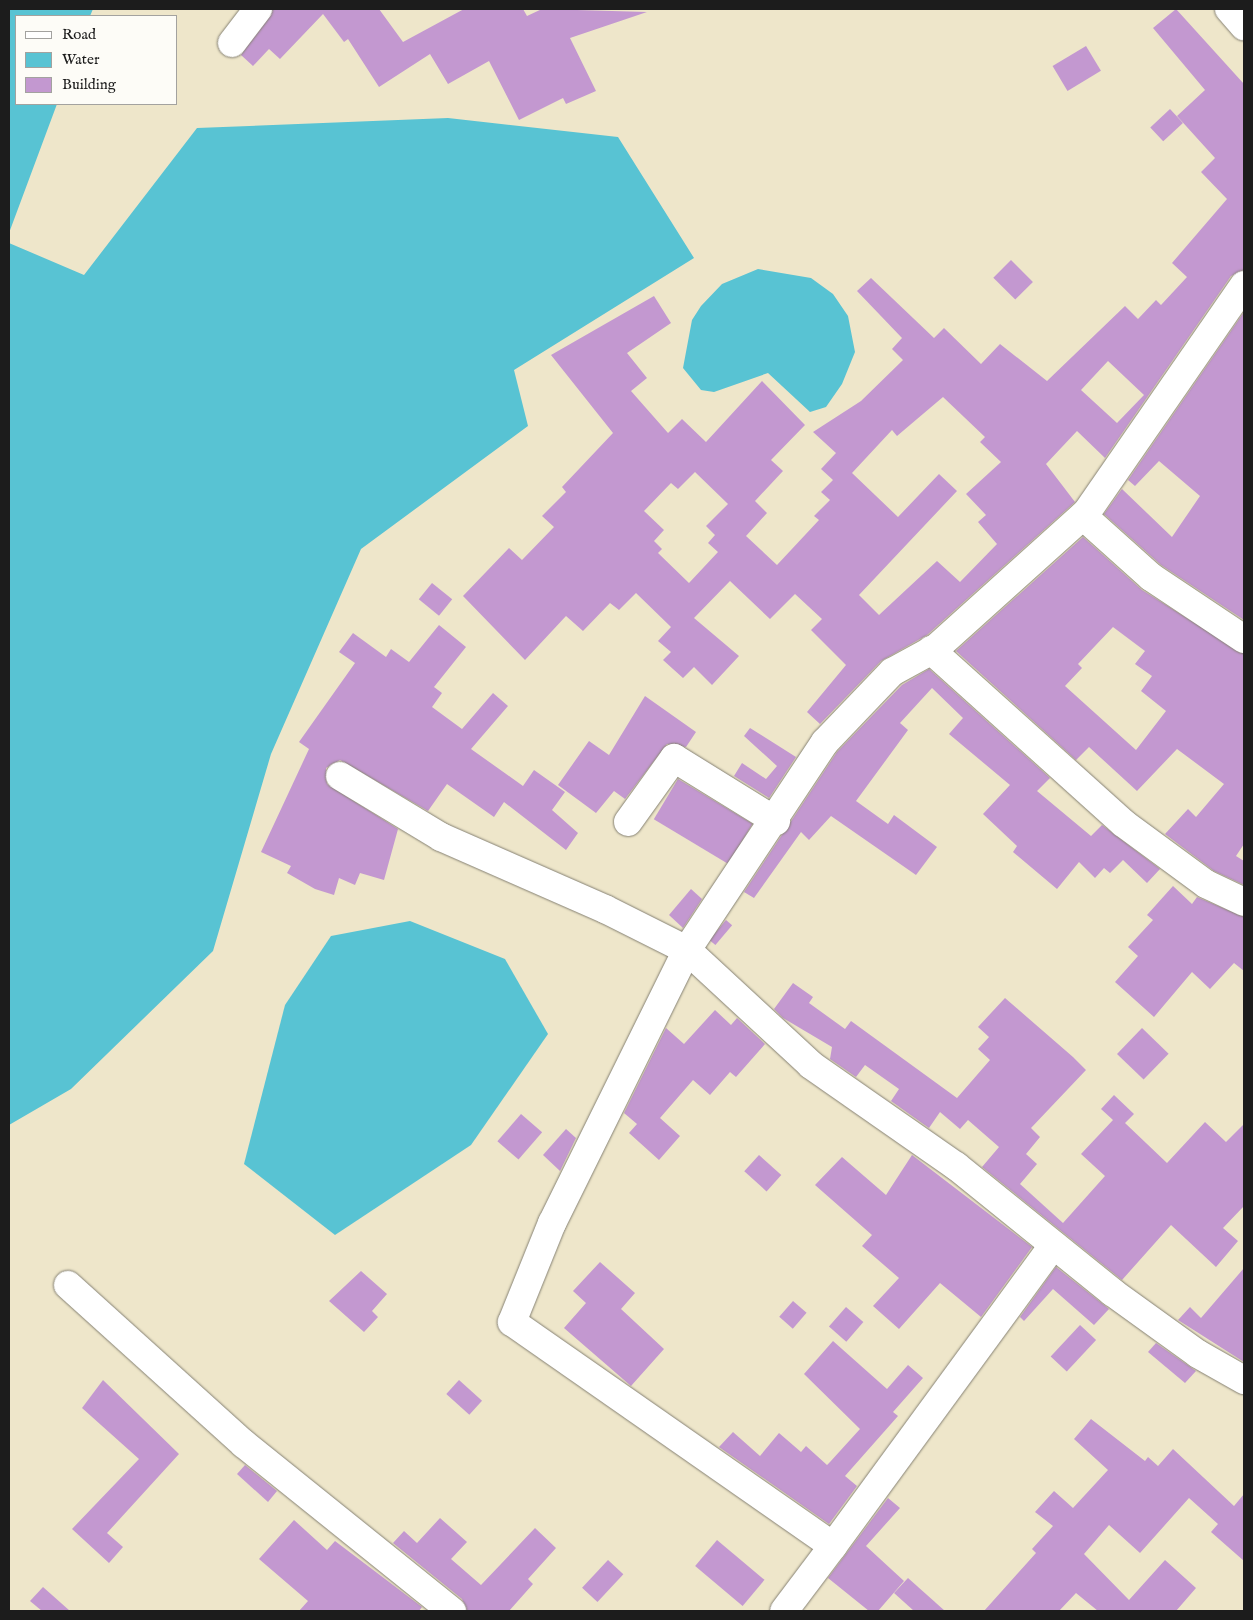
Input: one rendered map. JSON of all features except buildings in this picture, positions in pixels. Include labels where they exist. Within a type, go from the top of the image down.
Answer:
[{"type":"street","points":[[232,43],[258,9]]},
{"type":"street","points":[[1229,9],[1244,26]]},
{"type":"street","points":[[834,1546],[512,1322],[552,1223],[687,950],[776,821],[825,742],[892,672],[931,650],[1083,516],[1244,285]]},
{"type":"street","points":[[1083,516],[1151,577],[1244,639]]},
{"type":"street","points":[[931,650],[1123,823],[1206,884],[1244,902]]},
{"type":"street","points":[[628,822],[674,758],[776,821]]},
{"type":"street","points":[[340,776],[441,837],[605,908],[687,950],[811,1065],[956,1166],[1054,1245],[1198,1354],[1244,1380]]},
{"type":"street","points":[[784,1611],[834,1546],[1054,1245]]},
{"type":"street","points":[[68,1285],[244,1444],[452,1611]]},
{"type":"water","points":[[9,9],[93,9],[90,15],[15,15],[15,105],[57,105],[9,233]]},
{"type":"water","points":[[448,118],[618,137],[694,258],[514,370],[528,426],[361,549],[271,754],[213,951],[71,1089],[9,1125],[9,243],[84,275],[197,128]]},
{"type":"water","points":[[758,269],[811,278],[833,294],[848,316],[855,352],[842,384],[826,407],[810,412],[768,373],[714,392],[701,390],[683,368],[692,320],[701,306],[722,284]]},
{"type":"water","points":[[410,921],[505,959],[548,1034],[471,1145],[335,1235],[244,1164],[285,1005],[331,936]]}]
